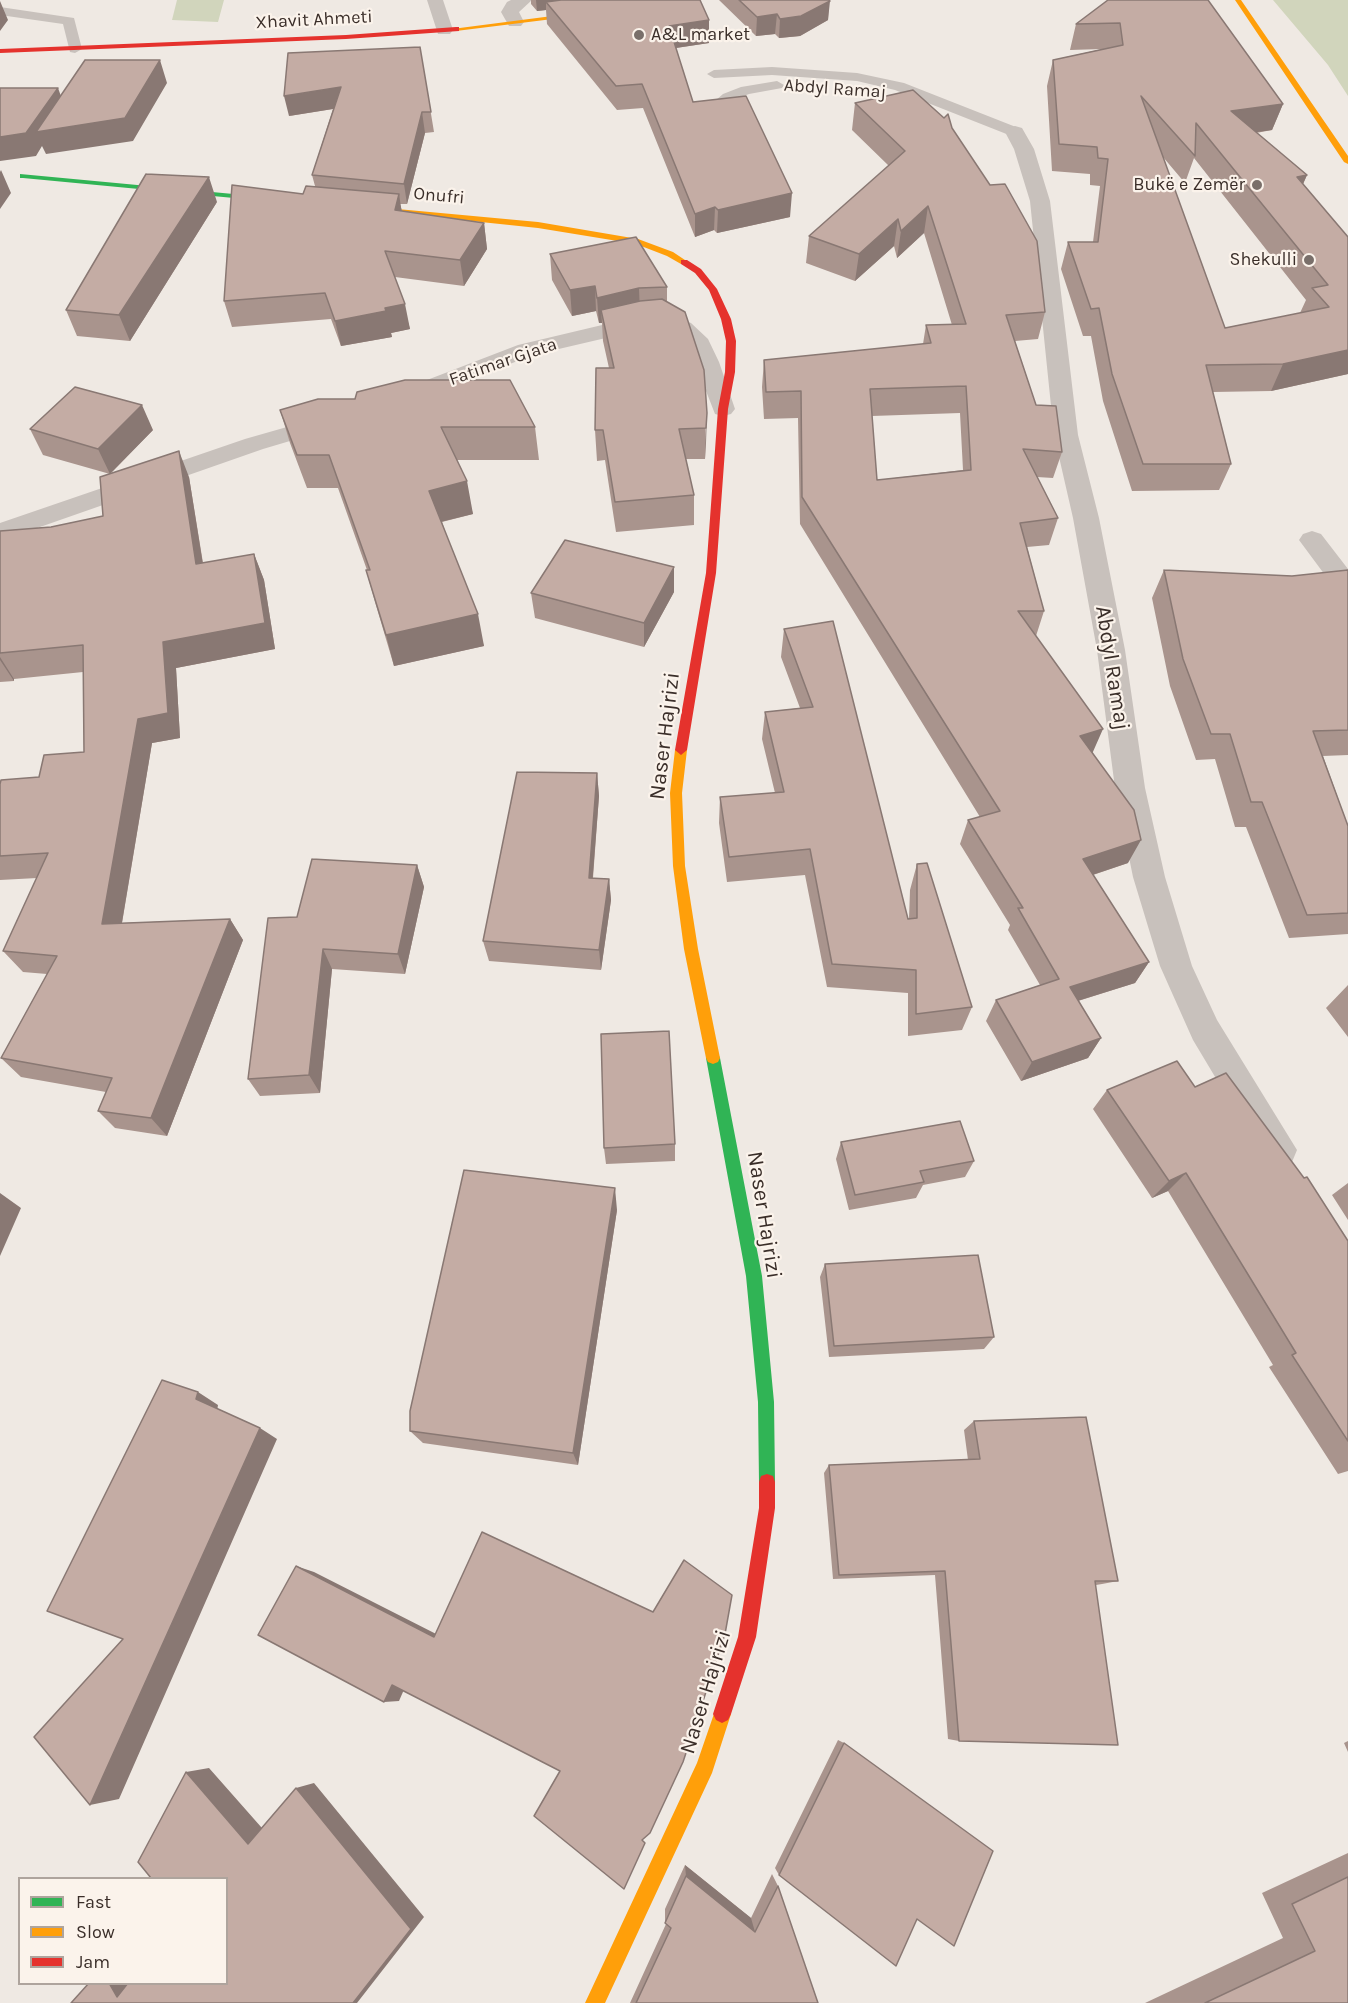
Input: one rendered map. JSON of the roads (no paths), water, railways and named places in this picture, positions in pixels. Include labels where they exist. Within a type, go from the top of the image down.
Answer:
[{"type":"street","points":[[435,0],[444,30]]},
{"type":"street","points":[[515,22],[510,12],[513,6],[524,0]]},
{"type":"street","points":[[1238,0],[1348,162]]},
{"type":"street","name":"Xhavit Ahmeti","points":[[0,51],[220,43],[444,30],[608,11]]},
{"type":"street","name":"Abdyl Ramaj","points":[[1015,132],[1024,149],[1040,201],[1066,435],[1086,518],[1111,650],[1130,788],[1149,878],[1176,966],[1205,1030],[1291,1168]]},
{"type":"street","points":[[23,176],[292,201]]},
{"type":"street","name":"Onufri","points":[[339,206],[538,225],[638,242],[670,254],[698,271],[706,280],[713,289],[726,319],[731,341],[730,372],[723,409]]},
{"type":"street","name":"Fatimar Gjata","points":[[383,404],[526,350],[640,323],[665,321],[683,327],[697,339],[708,362],[723,409]]},
{"type":"street","name":"Naser Hajrizi","points":[[595,2003],[705,1766],[747,1637],[767,1508],[766,1402],[753,1276],[734,1160],[691,949],[679,866],[676,793],[685,721],[711,573],[723,409]]},
{"type":"street","points":[[0,532],[254,444],[350,416]]},
{"type":"street","points":[[1312,540],[1348,588]]},
{"type":"lane","points":[[0,11],[69,21],[75,49]]},
{"type":"lane","name":"Abdyl Ramaj","points":[[714,74],[772,71],[813,73],[899,86],[1015,132]]},
{"type":"lane","name":"Abdyl Ramaj","points":[[716,107],[728,97],[768,85],[813,85],[924,97]]},
{"type":"place","name":"A&L market","points":[[639,35]]},
{"type":"place","name":"Bukë e Zemër","points":[[1257,185]]},
{"type":"place","name":"Shekulli","points":[[1309,260]]}]
